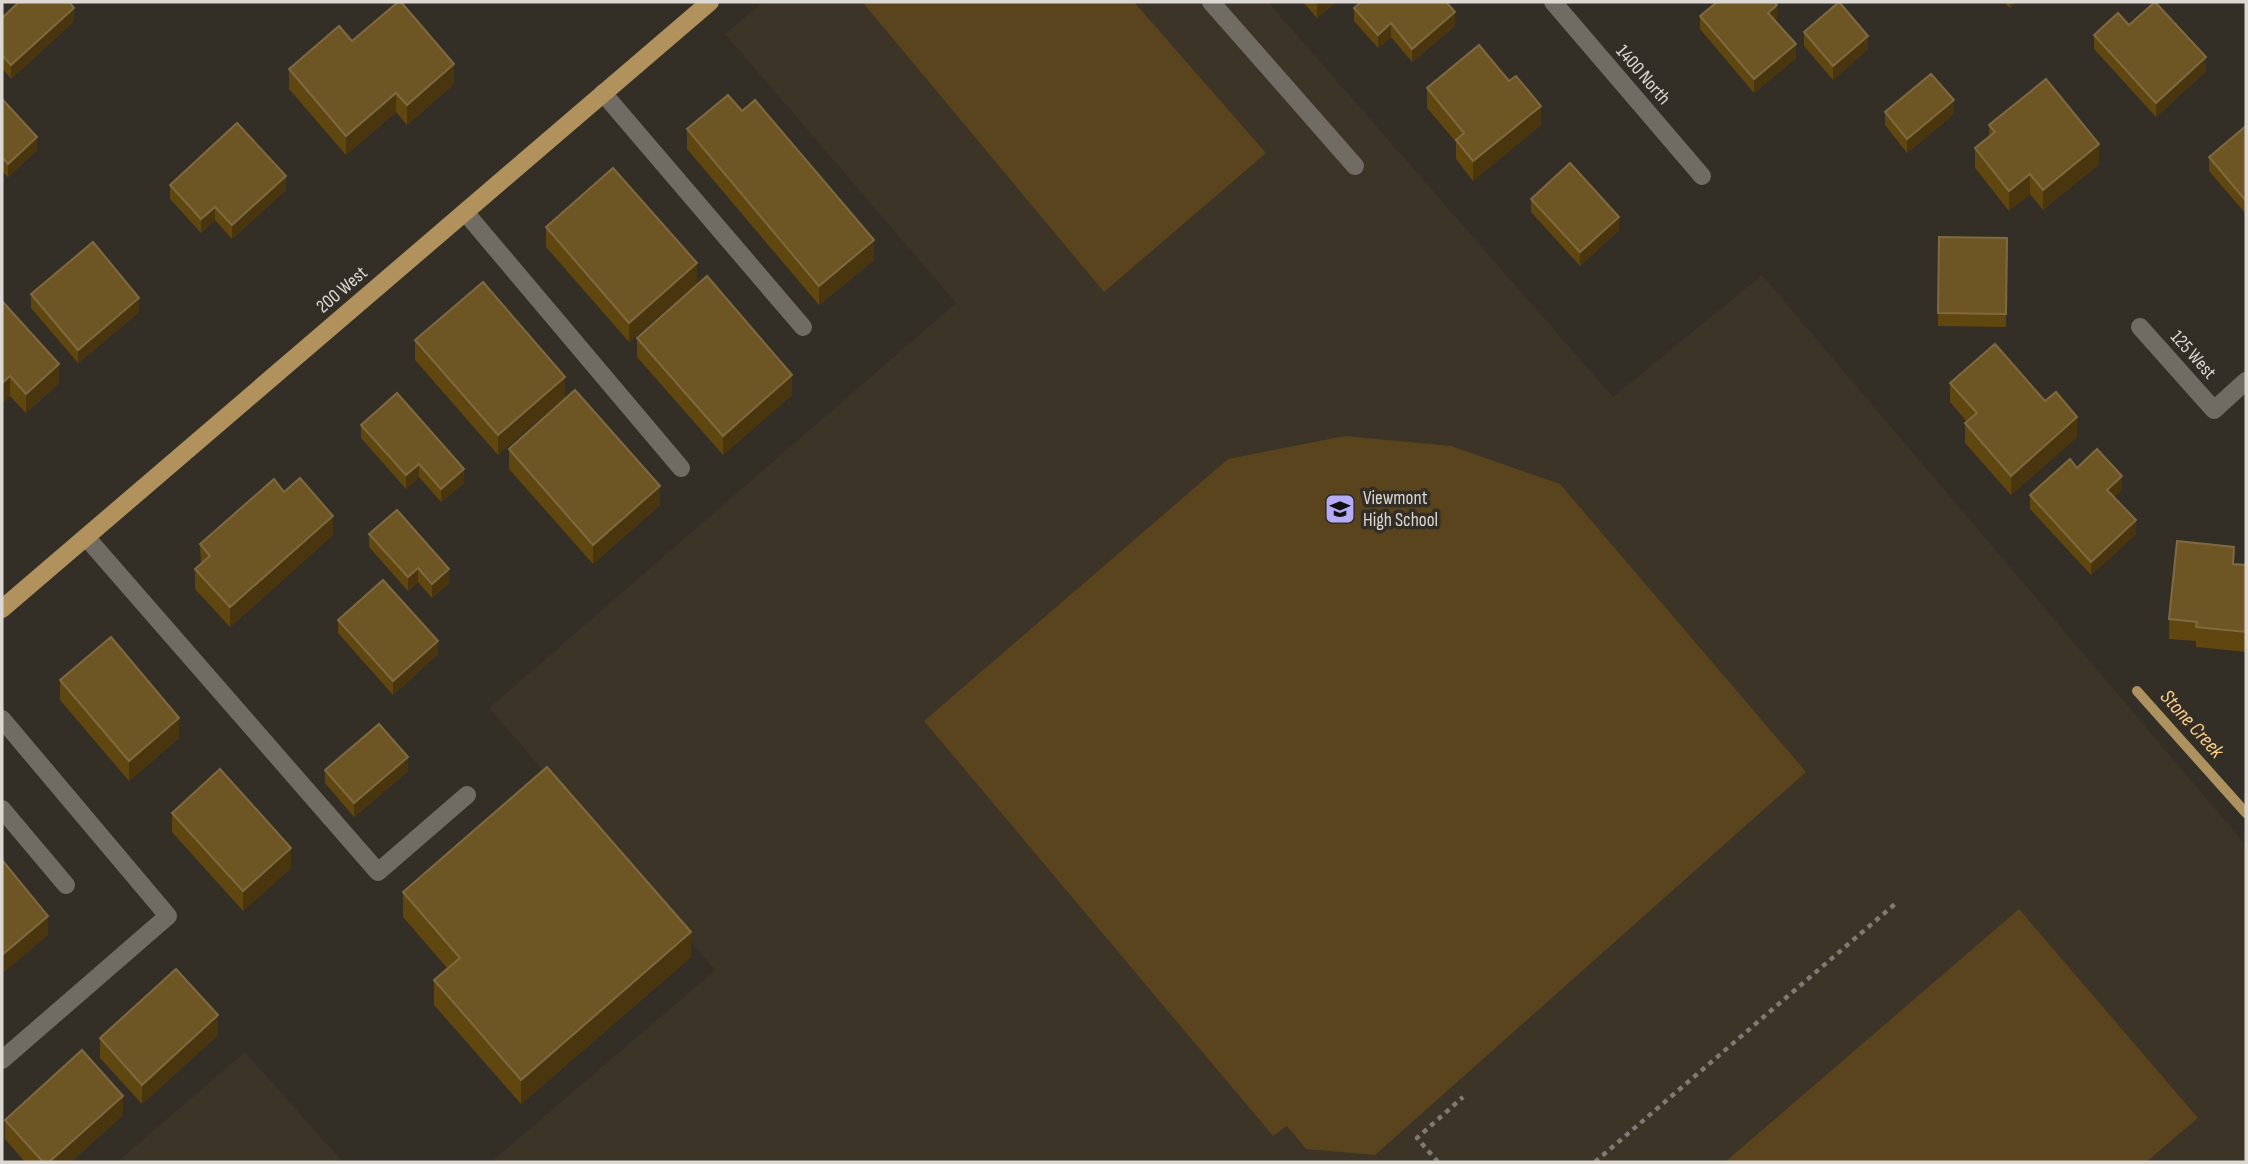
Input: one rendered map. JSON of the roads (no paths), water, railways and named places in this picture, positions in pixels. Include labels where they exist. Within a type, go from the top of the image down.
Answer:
[{"type":"main road","name":"200 West","points":[[2,609],[709,2]]},
{"type":"street","points":[[1211,2],[1354,166]]},
{"type":"street","name":"1400 North","points":[[1553,2],[1702,176]]},
{"type":"street","points":[[603,93],[803,327]]},
{"type":"street","points":[[465,212],[681,468]]},
{"type":"street","name":"125 West","points":[[2140,327],[2214,410],[2246,381]]},
{"type":"street","points":[[86,537],[378,872],[467,795]]},
{"type":"street","points":[[2,719],[168,916],[2,1060]]},
{"type":"street","points":[[2,809],[66,885]]},
{"type":"waterway","name":"Stone Creek","points":[[2137,691],[2246,813]]},
{"type":"place","name":"Viewmont High School","points":[[1340,509]]}]
